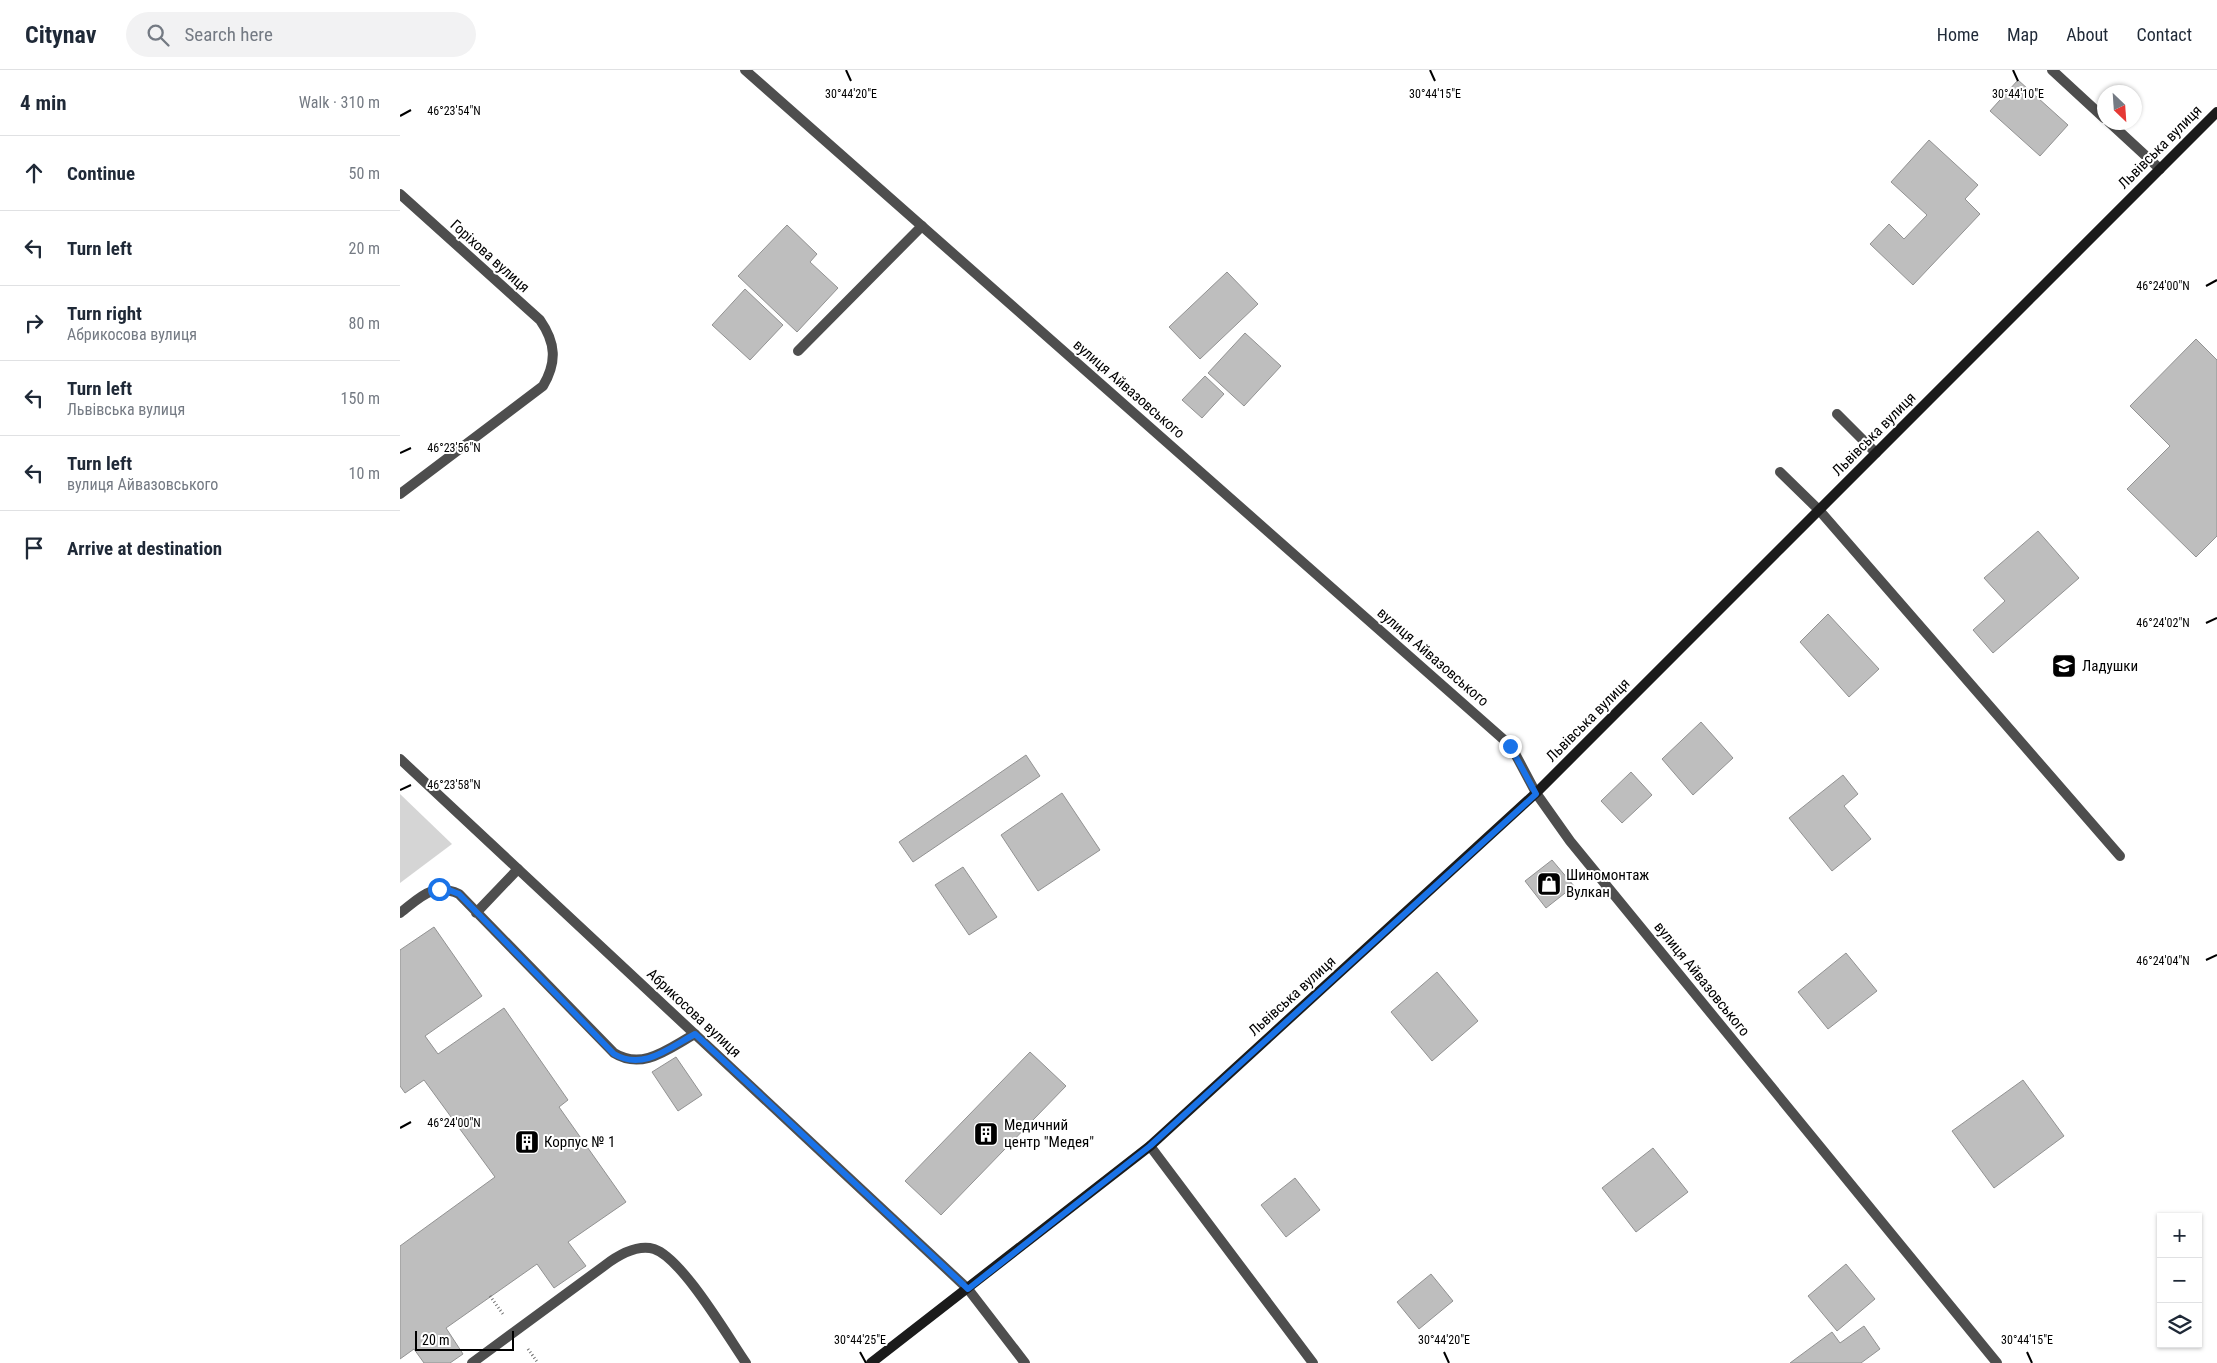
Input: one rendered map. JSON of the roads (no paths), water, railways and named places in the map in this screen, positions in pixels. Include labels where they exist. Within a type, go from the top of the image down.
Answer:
[{"type":"main road","name":"Львівська вулиця","points":[[871,1363],[1150,1146],[1536,794],[2217,112]]},
{"type":"street","name":"вулиця Айвазовського","points":[[745,70],[1510,746],[1536,794],[1570,842],[1997,1363]]},
{"type":"street","points":[[2052,70],[2097,112]]},
{"type":"street","points":[[2118,130],[2160,169]]},
{"type":"street","name":"Горіхова вулиця","points":[[400,194],[540,320],[548,332],[553,345],[554,359],[550,373],[543,386],[400,494]]},
{"type":"street","points":[[798,352],[922,226]]},
{"type":"street","points":[[1837,414],[1876,453]]},
{"type":"street","points":[[1780,472],[1819,510],[2120,856]]},
{"type":"street","name":"Абрикосова вулиця","points":[[400,759],[968,1289],[1025,1363]]},
{"type":"street","points":[[476,912],[518,869]]},
{"type":"street","points":[[400,913],[429,891],[439,889],[459,894],[614,1054],[623,1059],[633,1061],[644,1060],[695,1034]]},
{"type":"street","points":[[1150,1146],[1313,1363]]},
{"type":"street","points":[[472,1363],[621,1254],[637,1249],[654,1249],[670,1260],[687,1278],[746,1363]]},
{"type":"place","name":"Ладушки","points":[[2064,666]]},
{"type":"place","name":"Шиномонтаж Вулкан","points":[[1549,884]]},
{"type":"place","name":"Медичний центр \"Медея\"","points":[[986,1134]]},
{"type":"place","name":"Корпус № 1","points":[[527,1142]]}]
